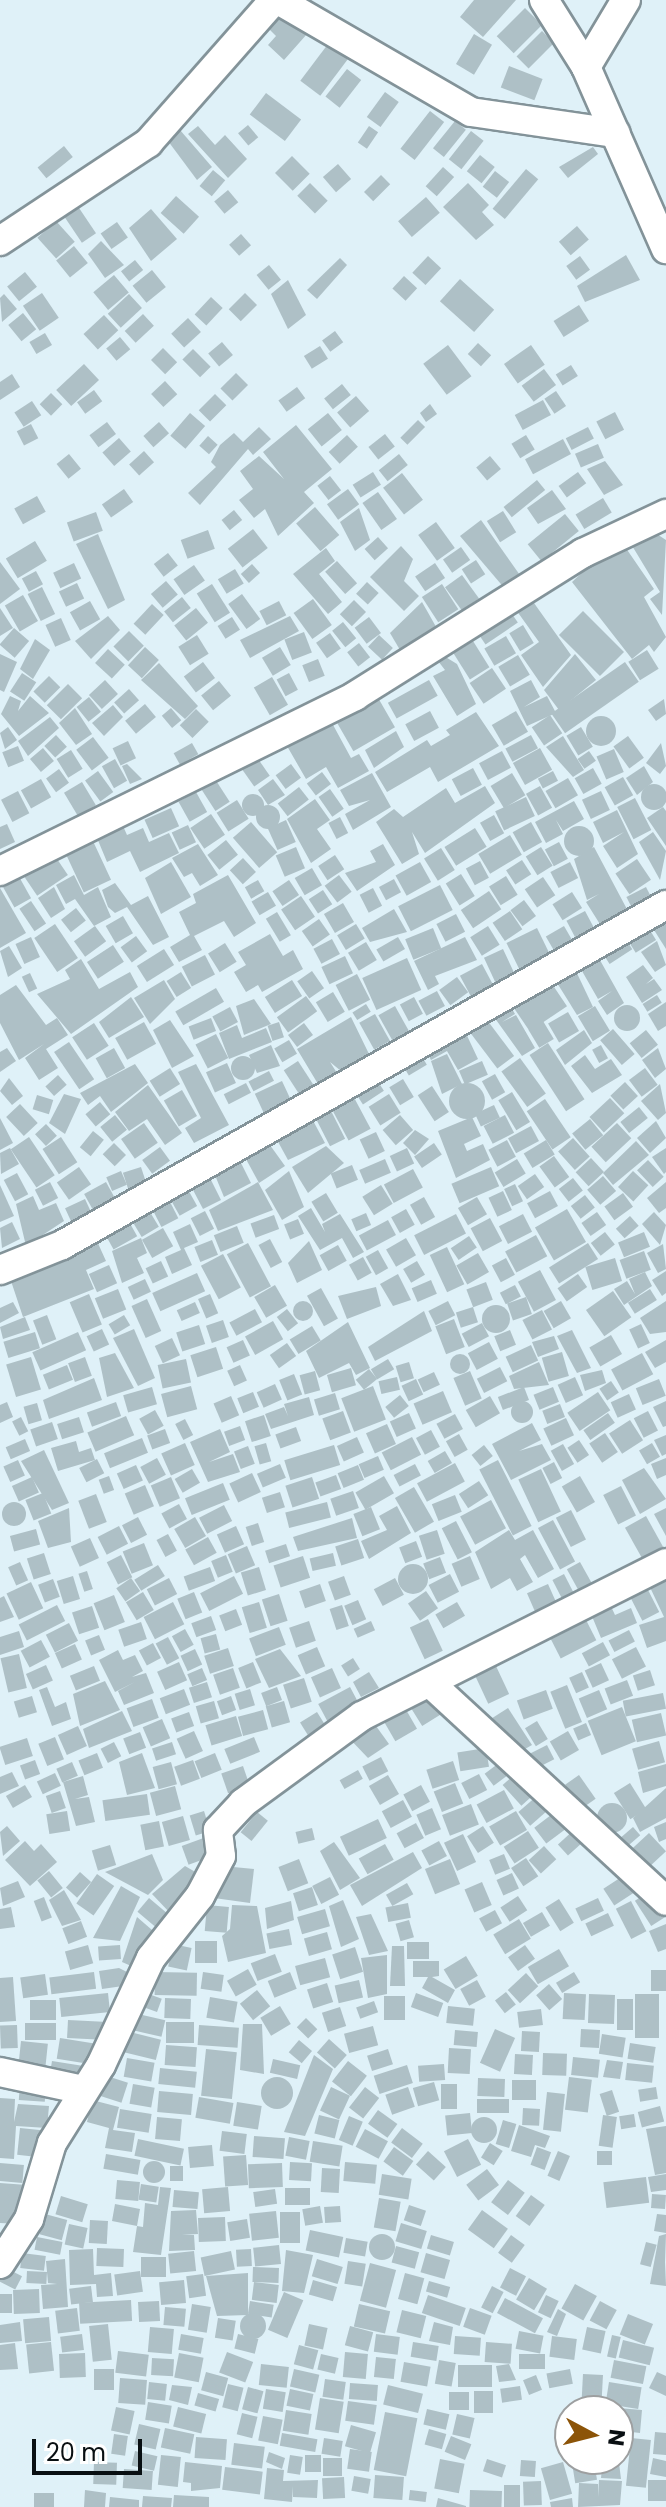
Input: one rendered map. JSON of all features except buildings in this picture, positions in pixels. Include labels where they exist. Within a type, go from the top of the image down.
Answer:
[{"type":"street","points":[[0,241],[148,143],[276,0],[471,112],[615,133]]},
{"type":"street","points":[[544,0],[586,67],[666,249]]},
{"type":"street","points":[[586,67],[626,0]]},
{"type":"street","points":[[0,871],[355,696],[583,553],[666,514]]},
{"type":"street","points":[[0,1270],[62,1245],[666,905]]},
{"type":"street","points":[[0,2264],[29,2219],[52,2143],[151,1958],[214,1869],[218,1830],[337,1734],[666,1563]]},
{"type":"street","points":[[430,1683],[666,1901]]},
{"type":"street","points":[[0,2072],[83,2090]]}]
